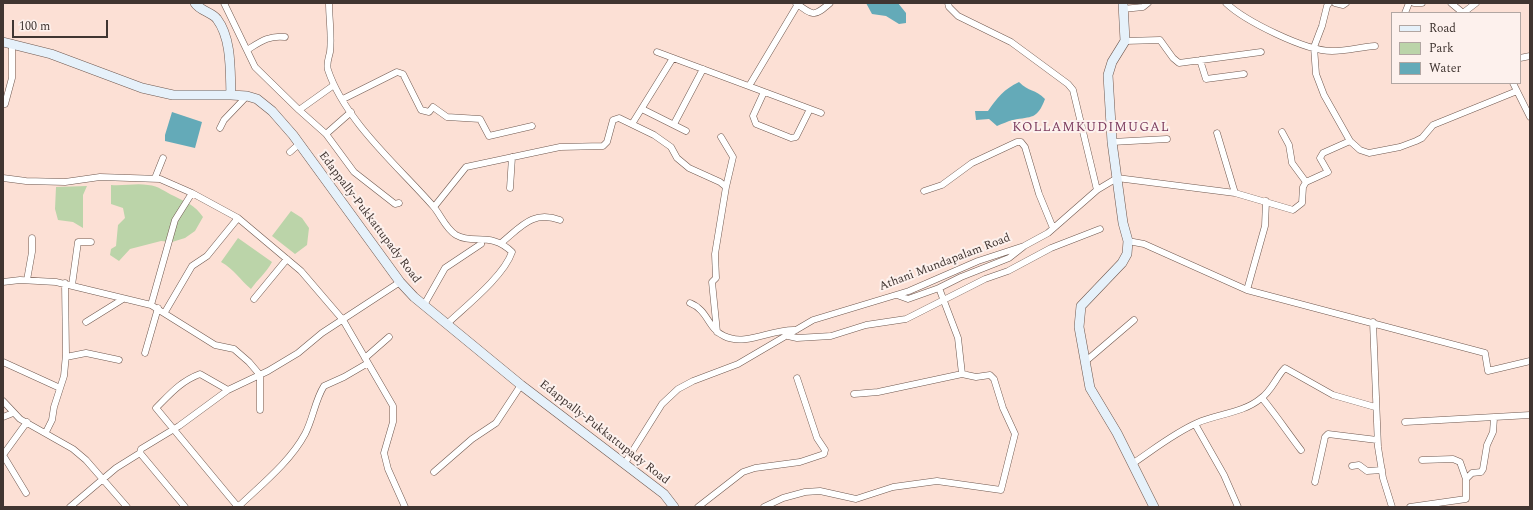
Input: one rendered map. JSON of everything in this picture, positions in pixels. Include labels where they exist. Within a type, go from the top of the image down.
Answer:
[{"type":"main road","points":[[195,3],[198,8],[217,18],[226,38],[231,95]]},
{"type":"main road","points":[[1123,6],[1125,41],[1112,62],[1108,75],[1112,142],[1123,223],[1128,241],[1127,254],[1122,263],[1081,306],[1079,327],[1090,388],[1117,433],[1154,507]]},
{"type":"main road","name":"Edappally-Pukkattupady Road","points":[[8,43],[51,54],[142,88],[173,95],[231,95],[247,96],[257,99],[272,111],[299,144],[400,282],[414,297],[448,323],[521,385],[664,494],[674,507]]},
{"type":"street","points":[[224,3],[255,66],[299,110],[326,134],[354,172],[395,204],[399,203]]},
{"type":"street","points":[[329,3],[330,51],[327,67],[334,85],[351,112],[392,163],[434,207],[456,235],[463,238],[482,238],[501,243],[512,252],[510,259],[486,287],[448,323]]},
{"type":"street","points":[[749,86],[797,4],[811,14],[816,14],[830,3]]},
{"type":"street","points":[[948,3],[949,7],[958,16],[1011,42],[1068,84],[1073,90],[1097,190]]},
{"type":"street","points":[[1123,6],[1143,7],[1148,3]]},
{"type":"street","points":[[1226,3],[1233,10],[1272,32],[1314,47],[1331,51],[1375,46]]},
{"type":"street","points":[[1329,3],[1314,47],[1319,85],[1350,141],[1360,150],[1370,153],[1400,147],[1422,138],[1433,125],[1517,91]]},
{"type":"street","points":[[1335,3],[1343,5],[1346,3]]},
{"type":"street","points":[[1414,3],[1422,3]]},
{"type":"street","points":[[1451,3],[1462,12]]},
{"type":"street","points":[[1464,12],[1476,3]]},
{"type":"street","points":[[246,50],[274,36],[285,37]]},
{"type":"street","points":[[1125,41],[1156,39],[1163,43],[1175,61],[1179,63],[1261,52]]},
{"type":"street","points":[[5,104],[12,78],[8,43]]},
{"type":"street","points":[[657,52],[821,113]]},
{"type":"street","points":[[632,124],[673,58]]},
{"type":"street","points":[[1200,60],[1206,79],[1244,74]]},
{"type":"street","points":[[674,124],[704,69]]},
{"type":"street","points":[[343,99],[396,72],[403,74],[421,110],[429,112],[433,107],[447,116],[480,118],[489,136],[532,126]]},
{"type":"street","points":[[1514,84],[1530,117]]},
{"type":"street","points":[[299,110],[334,85]]},
{"type":"street","points":[[764,92],[753,116],[756,124],[790,138],[796,137],[810,109]]},
{"type":"street","points":[[220,128],[224,120],[247,96]]},
{"type":"street","points":[[642,109],[686,131]]},
{"type":"street","points":[[326,134],[351,112]]},
{"type":"street","points":[[434,207],[466,167],[560,147],[603,146],[607,142],[613,120],[619,118],[671,147],[677,158],[689,168],[720,182],[726,187]]},
{"type":"street","points":[[1282,132],[1289,144],[1292,163],[1306,182]]},
{"type":"street","points":[[1217,133],[1235,193]]},
{"type":"street","points":[[717,332],[712,282],[716,278],[715,254],[721,205],[733,157],[721,137]]},
{"type":"street","points":[[1112,142],[1167,139]]},
{"type":"street","points":[[1117,178],[1235,193],[1293,210],[1302,202],[1303,187],[1306,182],[1328,172],[1320,158],[1323,153],[1350,141]]},
{"type":"street","points":[[924,191],[942,185],[972,163],[1017,142],[1021,142],[1025,147],[1039,194],[1053,228]]},
{"type":"street","points":[[290,152],[299,144]]},
{"type":"street","points":[[510,188],[512,157]]},
{"type":"street","points":[[155,178],[163,158]]},
{"type":"street","points":[[3,178],[26,181],[65,182],[100,177],[160,179],[192,193],[238,218],[261,239],[287,258],[314,285],[343,320],[393,406],[393,422],[384,453],[388,469],[405,507]]},
{"type":"street","name":"Athani Mundapalam Road","points":[[625,464],[662,404],[678,389],[693,381],[738,364],[796,330],[830,314],[896,295],[937,280],[978,260],[1024,246],[1048,233],[1097,190],[1117,178]]},
{"type":"street","points":[[151,305],[176,220],[192,193]]},
{"type":"street","points":[[1248,290],[1265,226],[1266,201]]},
{"type":"street","points":[[501,243],[535,217],[548,216],[560,220]]},
{"type":"street","points":[[165,312],[192,266],[207,256],[238,218]]},
{"type":"street","points":[[788,336],[797,338],[831,336],[846,333],[866,325],[906,319],[984,279],[1008,271],[1051,248],[1100,229]]},
{"type":"street","points":[[27,280],[32,252],[32,238]]},
{"type":"street","points":[[1128,241],[1144,244],[1248,290],[1485,353],[1488,371],[1530,361]]},
{"type":"street","points":[[72,285],[78,242],[91,242]]},
{"type":"street","points":[[424,305],[445,268],[481,244]]},
{"type":"street","points":[[896,295],[908,299],[939,288],[972,272],[1009,258],[1020,251],[1024,246]]},
{"type":"street","points":[[254,298],[287,258]]},
{"type":"street","points":[[3,282],[27,280],[72,285],[158,308],[215,345],[238,351],[260,375],[260,410]]},
{"type":"street","points":[[70,507],[103,478],[140,452],[141,449],[174,430],[228,390],[260,375],[298,353],[322,333],[400,282]]},
{"type":"street","points":[[46,432],[52,420],[66,357],[65,284]]},
{"type":"street","points":[[939,288],[958,338],[962,374]]},
{"type":"street","points":[[86,322],[123,299]]},
{"type":"street","points":[[690,303],[699,307],[717,332],[732,339],[741,339],[786,329],[796,330]]},
{"type":"street","points":[[145,353],[158,308]]},
{"type":"street","points":[[1086,361],[1134,320]]},
{"type":"street","points":[[1372,322],[1375,407],[1378,440],[1382,470],[1392,507]]},
{"type":"street","points":[[228,390],[200,374],[189,378],[176,388],[156,408],[238,507],[268,479],[298,446],[308,427],[324,386],[344,377],[366,361],[389,337]]},
{"type":"street","points":[[66,357],[86,353],[119,360]]},
{"type":"street","points":[[3,362],[60,388]]},
{"type":"street","points":[[1132,464],[1172,437],[1195,424],[1245,408],[1262,398],[1270,391],[1285,368],[1333,395],[1375,407]]},
{"type":"street","points":[[764,507],[782,498],[805,492],[820,491],[856,499],[893,487],[937,481],[1002,490],[1016,434],[1003,408],[994,379],[990,375],[976,377],[962,374],[878,392],[854,394]]},
{"type":"street","points":[[698,507],[743,472],[755,468],[800,462],[824,454],[825,450],[817,438],[797,378]]},
{"type":"street","points":[[434,472],[472,439],[496,423],[521,385]]},
{"type":"street","points":[[1262,398],[1283,424],[1287,434],[1301,450]]},
{"type":"street","points":[[3,401],[14,413],[27,422],[73,449],[103,478],[127,507]]},
{"type":"street","points":[[3,417],[14,413]]},
{"type":"street","points":[[1405,422],[1530,416]]},
{"type":"street","points":[[1466,479],[1472,473],[1481,472],[1484,469],[1487,445],[1493,432],[1494,418]]},
{"type":"street","points":[[26,493],[3,456],[27,422]]},
{"type":"street","points":[[1195,424],[1224,476],[1238,507]]},
{"type":"street","points":[[1316,482],[1325,437],[1328,434],[1378,440]]},
{"type":"street","points":[[140,452],[185,507]]},
{"type":"street","points":[[1410,507],[1466,499],[1466,479],[1460,462],[1453,459],[1422,460]]},
{"type":"street","points":[[1352,466],[1359,465],[1367,471],[1382,470]]},
{"type":"green space","points":[[139,184],[162,189],[190,204],[203,217],[195,231],[185,238],[172,242],[161,241],[130,249],[119,261],[110,255],[111,249],[116,246],[118,225],[125,218],[123,208],[111,204],[111,185]]},
{"type":"green space","points":[[87,186],[83,195],[83,228],[73,222],[58,220],[55,209],[56,187]]},
{"type":"green space","points":[[291,211],[302,218],[309,228],[307,245],[295,254],[272,236]]},
{"type":"green space","points":[[238,238],[272,262],[251,289],[230,268],[221,262]]},
{"type":"water","points":[[866,3],[898,3],[906,13],[906,23],[899,24],[886,16],[872,14]]},
{"type":"water","points":[[1019,82],[1045,99],[1036,114],[1029,117],[1011,120],[997,126],[989,119],[976,120],[975,111],[988,111],[1001,94]]},
{"type":"water","points":[[172,112],[202,122],[195,148],[165,141],[165,135]]},
{"type":"district","name":"KOLLAMKUDIMUGAL","points":[[1091,128]]}]
